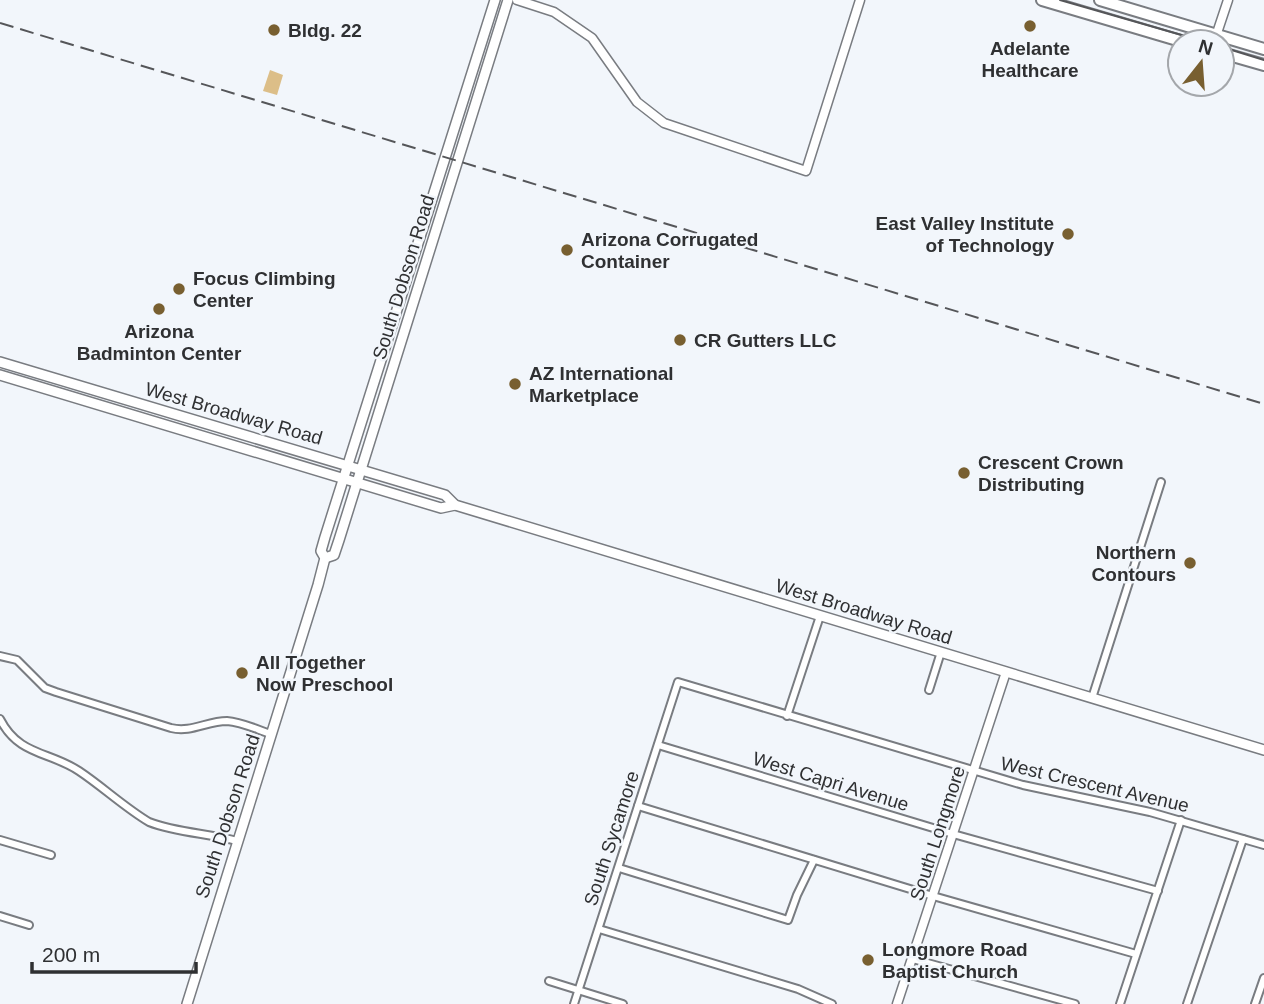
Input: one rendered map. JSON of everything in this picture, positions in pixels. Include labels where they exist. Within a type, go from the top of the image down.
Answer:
[{"type":"main road","name":"South Dobson Road","points":[[187,1004],[325,558],[321,551],[495,0]]},
{"type":"main road","name":"South Dobson Road","points":[[325,558],[334,555],[508,0]]},
{"type":"main road","points":[[1042,0],[1166,36]]},
{"type":"main road","points":[[1100,0],[1185,28]]},
{"type":"main road","points":[[1236,43],[1264,49]]},
{"type":"main road","points":[[480,49],[484,54],[481,66],[484,75]]},
{"type":"main road","points":[[1236,57],[1264,65]]},
{"type":"main road","name":"West Broadway Road","points":[[0,362],[348,465],[445,495],[455,505],[1264,750]]},
{"type":"main road","name":"West Broadway Road","points":[[0,375],[441,508],[455,505]]},
{"type":"street","points":[[517,0],[554,12],[592,38],[636,102],[664,123],[806,171],[860,0]]},
{"type":"street","points":[[1218,28],[1228,0]]},
{"type":"street","points":[[1091,698],[1161,482]]},
{"type":"street","points":[[787,716],[820,616]]},
{"type":"street","points":[[929,690],[941,652]]},
{"type":"street","points":[[0,656],[17,660],[46,688],[180,730],[216,722],[231,722],[271,734]]},
{"type":"street","name":"South Longmore","points":[[897,1004],[1006,672]]},
{"type":"street","name":"West Crescent Avenue","points":[[678,682],[1023,785],[1111,802],[1264,845]]},
{"type":"street","name":"South Sycamore","points":[[574,1004],[678,682]]},
{"type":"street","points":[[0,719],[8,732],[24,747],[71,766],[149,822],[162,827],[237,841]]},
{"type":"street","name":"West Capri Avenue","points":[[658,745],[953,834],[1158,891]]},
{"type":"street","points":[[638,806],[933,897],[1136,954]]},
{"type":"street","points":[[1121,1004],[1181,820]]},
{"type":"street","points":[[1187,1004],[1243,839]]},
{"type":"street","points":[[0,840],[51,855]]},
{"type":"street","points":[[619,868],[788,920],[814,860]]},
{"type":"street","points":[[0,916],[29,925]]},
{"type":"street","points":[[599,929],[798,989],[832,1004]]},
{"type":"street","points":[[913,959],[1075,1004]]},
{"type":"street","points":[[1255,1004],[1264,978]]},
{"type":"street","points":[[549,981],[623,1004]]},
{"type":"shaded area","points":[[270,70],[283,75],[277,95],[263,91]]},
{"type":"tram line","points":[[1060,0],[1166,30]]},
{"type":"tram line","points":[[1236,51],[1264,60]]},
{"type":"railway","points":[[0,23],[1264,404]]},
{"type":"place","name":"Adelante Healthcare","points":[[1030,26]]},
{"type":"place","name":"Bldg. 22","points":[[274,30]]},
{"type":"place","name":"East Valley Institute of Technology","points":[[1068,234]]},
{"type":"place","name":"Arizona Corrugated Container","points":[[567,250]]},
{"type":"place","name":"Focus Climbing Center","points":[[179,289]]},
{"type":"place","name":"Arizona Badminton Center","points":[[159,309]]},
{"type":"place","name":"CR Gutters LLC","points":[[680,340]]},
{"type":"place","name":"AZ International Marketplace","points":[[515,384]]},
{"type":"place","name":"Crescent Crown Distributing","points":[[964,473]]},
{"type":"place","name":"Northern Contours","points":[[1190,563]]},
{"type":"place","name":"All Together Now Preschool","points":[[242,673]]},
{"type":"place","name":"Longmore Road Baptist Church","points":[[868,960]]}]
